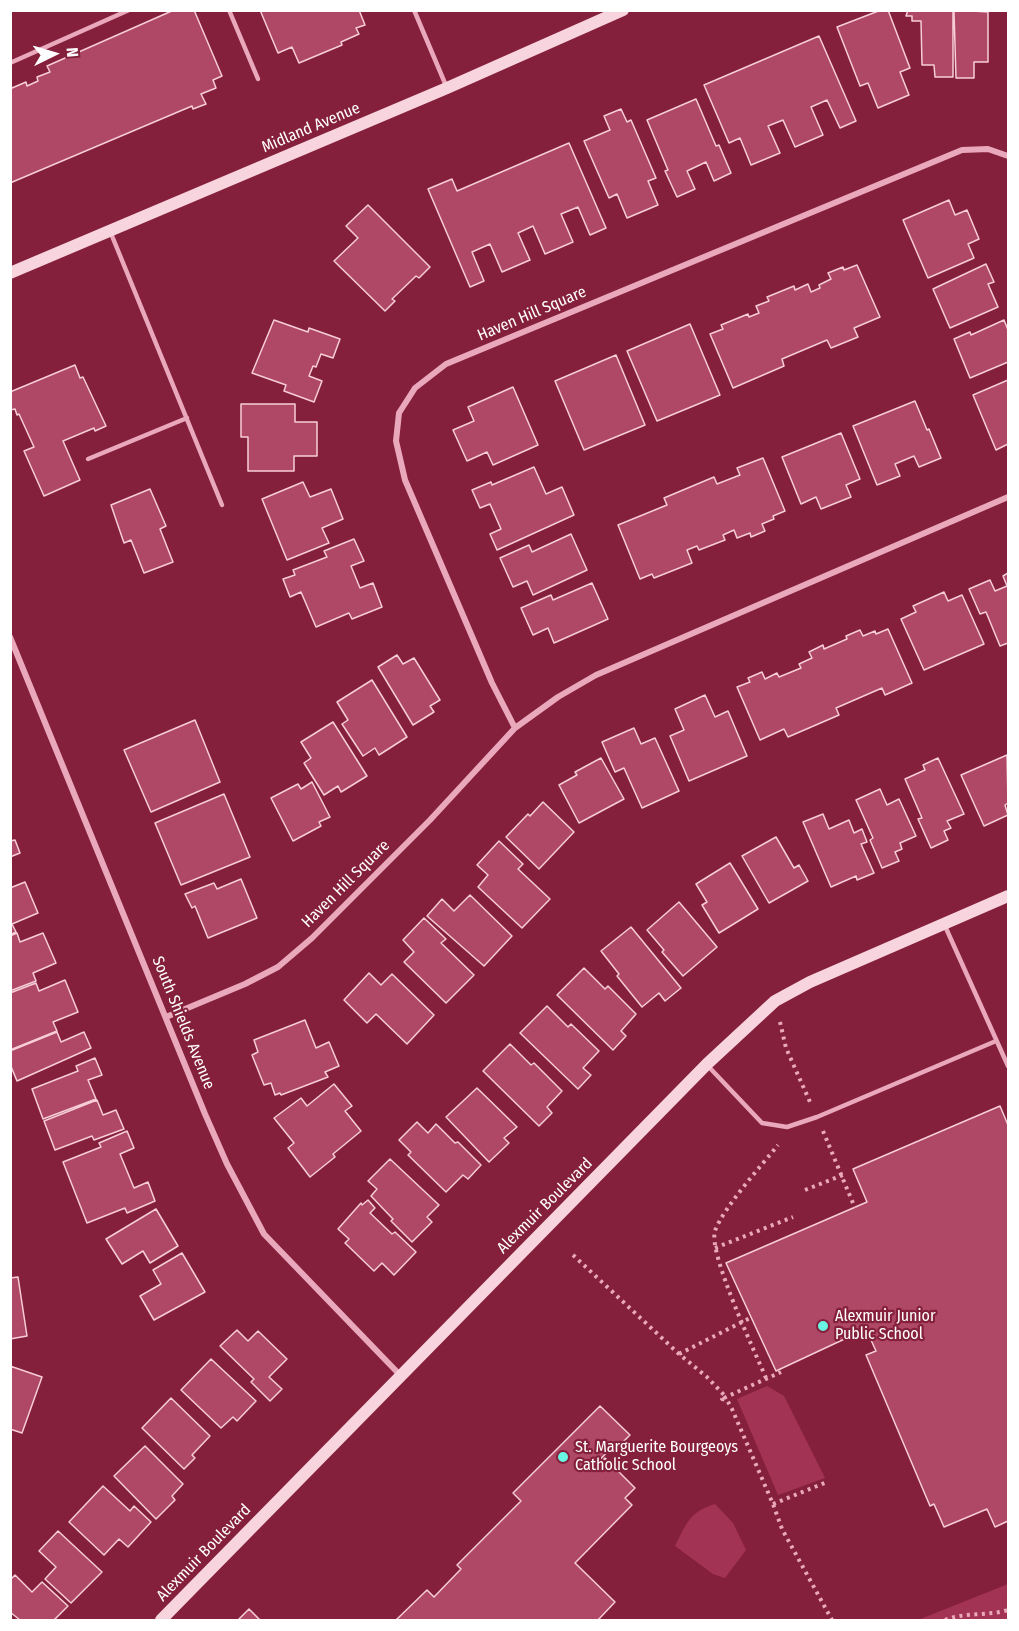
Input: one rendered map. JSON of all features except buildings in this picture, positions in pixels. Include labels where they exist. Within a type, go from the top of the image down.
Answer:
[{"type":"street","name":"Midland Avenue","points":[[10,273],[623,10]]},
{"type":"street","name":"Haven Hill Square","points":[[515,728],[492,683],[405,480],[396,441],[398,422],[399,413],[415,388],[446,364],[962,150],[988,149],[1008,156]]},
{"type":"street","name":"Haven Hill Square","points":[[166,1017],[245,984],[278,967],[312,938],[429,820],[515,728],[558,697],[596,675],[1008,497]]},
{"type":"street","name":"South Shields Avenue","points":[[10,637],[226,1164],[264,1234],[400,1375]]},
{"type":"street","name":"Alexmuir Boulevard","points":[[161,1620],[707,1064],[775,1001],[810,982],[1008,896]]},
{"type":"lane","points":[[10,63],[129,10]]},
{"type":"lane","points":[[228,10],[258,79]]},
{"type":"lane","points":[[414,10],[447,87]]},
{"type":"lane","points":[[110,231],[222,505]]},
{"type":"lane","points":[[88,459],[187,418]]},
{"type":"lane","points":[[944,924],[1008,1066]]},
{"type":"lane","points":[[707,1064],[762,1123],[787,1128],[817,1118],[996,1041]]},
{"type":"path","points":[[766,1378],[715,1248],[715,1232],[723,1215],[778,1145]]},
{"type":"path","points":[[805,1190],[843,1175]]},
{"type":"path","points":[[715,1248],[794,1217]]},
{"type":"path","points":[[573,1255],[715,1385],[724,1395],[722,1399]]},
{"type":"path","points":[[679,1354],[752,1317]]},
{"type":"path","points":[[722,1399],[781,1372]]},
{"type":"path","points":[[722,1399],[729,1403],[782,1529],[832,1620]]},
{"type":"path","points":[[773,1504],[827,1482]]},
{"type":"path","points":[[945,1620],[965,1615],[1008,1610]]},
{"type":"shaded area","points":[[767,1386],[784,1396],[825,1478],[778,1495],[737,1399]]},
{"type":"shaded area","points":[[715,1504],[733,1523],[746,1550],[725,1578],[713,1574],[675,1546],[690,1519],[699,1511]]},
{"type":"shaded area","points":[[1008,1584],[1008,1620],[918,1620]]},
{"type":"place","name":"Alexmuir Junior Public School","points":[[823,1326]]},
{"type":"place","name":"St. Marguerite Bourgeoys Catholic School","points":[[563,1457]]}]
